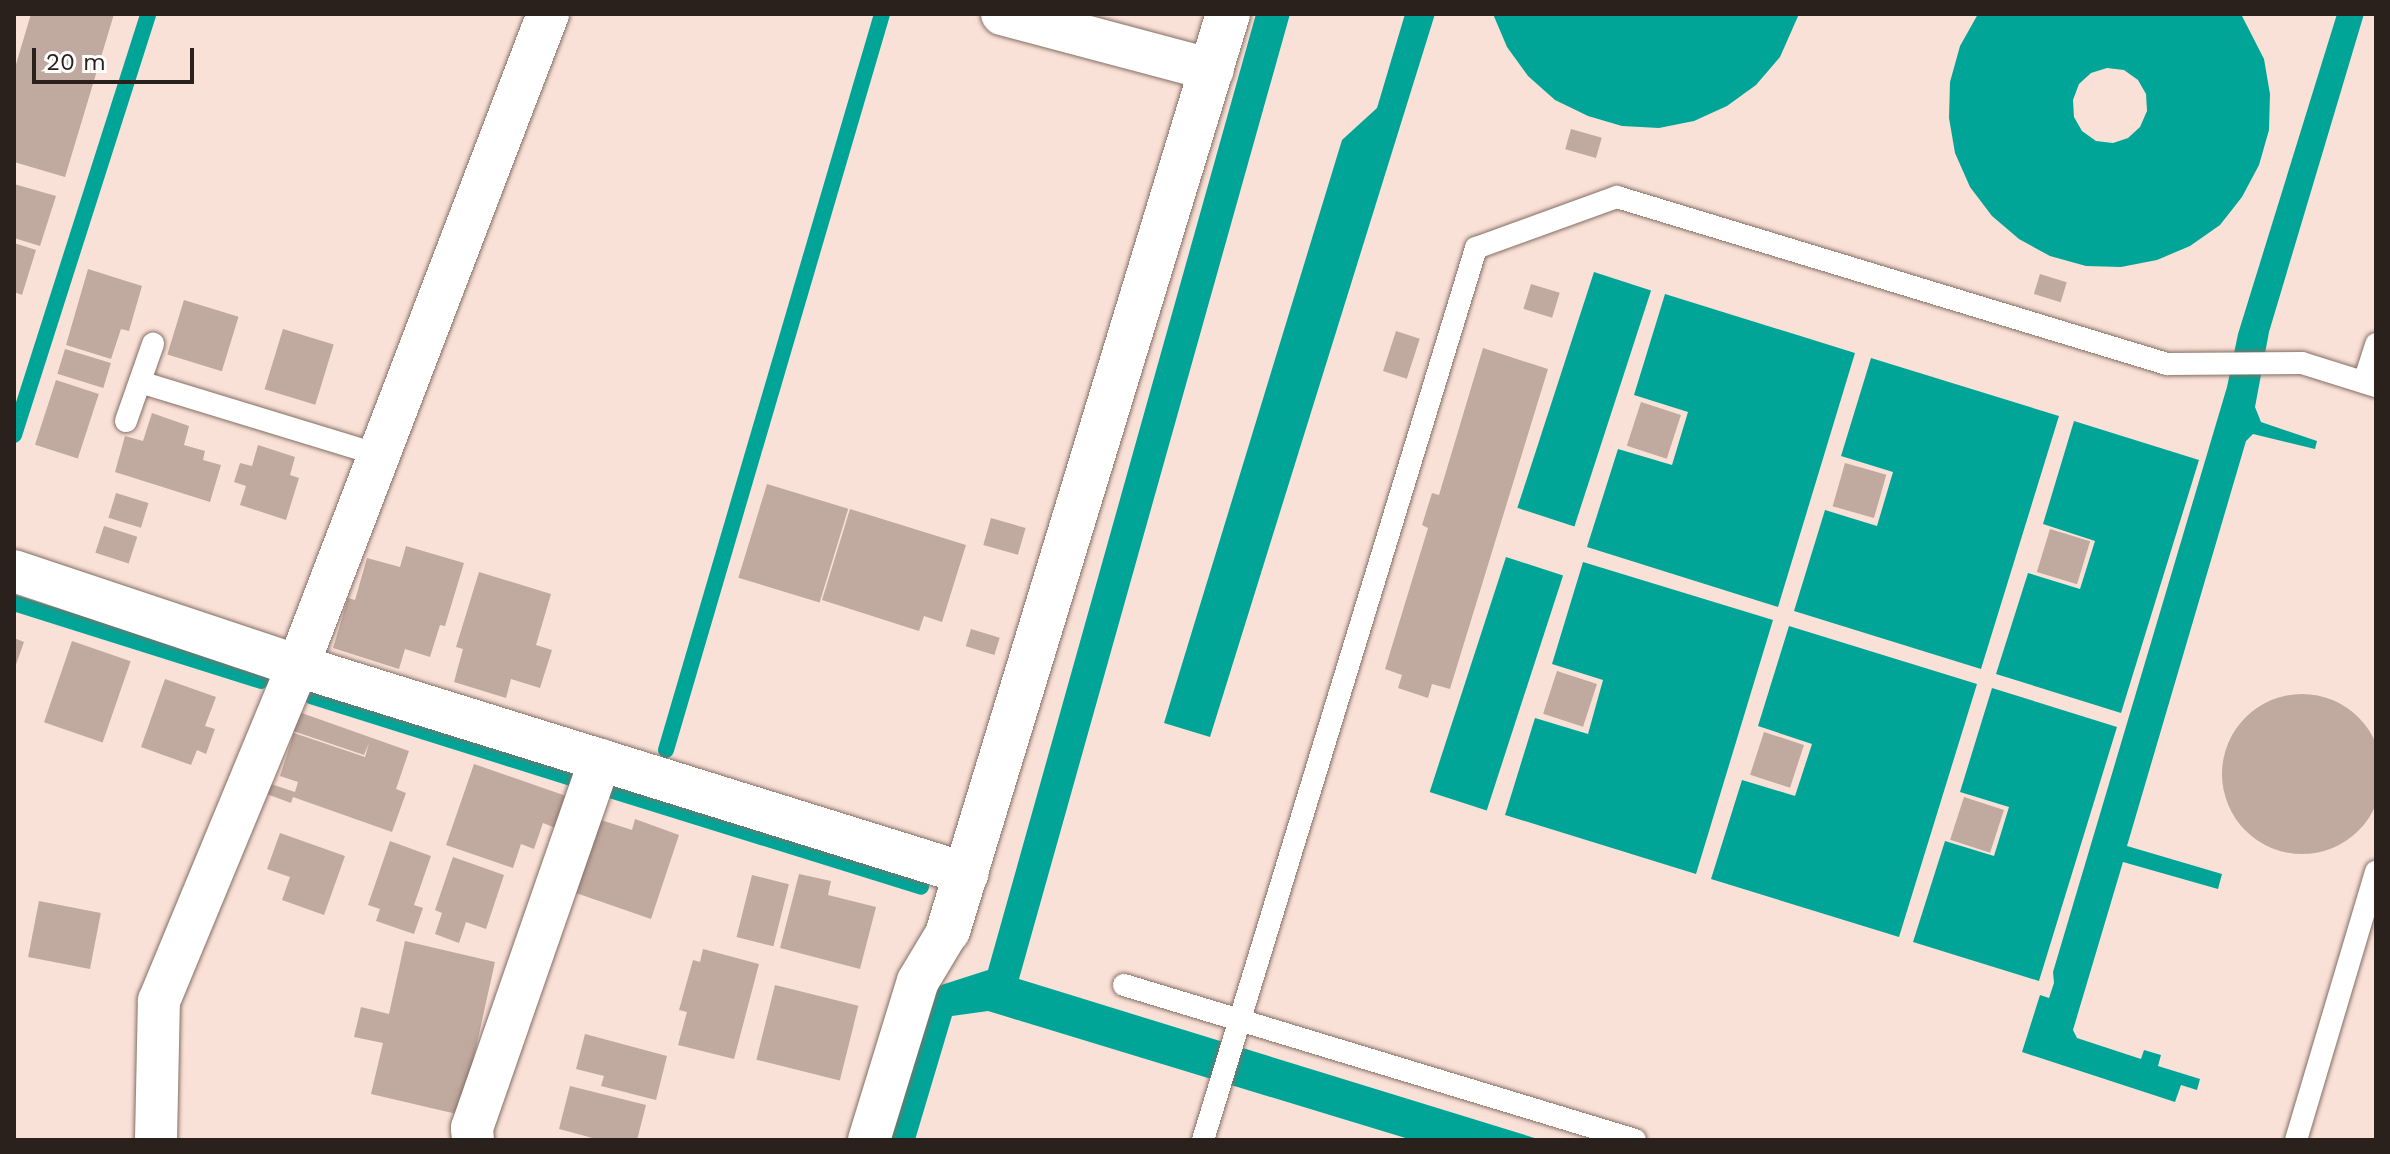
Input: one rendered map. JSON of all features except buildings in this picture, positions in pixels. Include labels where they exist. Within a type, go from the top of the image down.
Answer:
[{"type":"street","points":[[156,1140],[159,1001],[298,666],[548,14]]},
{"type":"street","points":[[1002,14],[1213,70]]},
{"type":"street","points":[[869,1140],[918,981],[948,931],[967,874],[1228,14]]},
{"type":"street","points":[[14,571],[298,666],[967,874]]},
{"type":"street","points":[[473,1140],[472,1128],[600,760]]},
{"type":"lane","points":[[1203,1140],[1476,248],[1617,197],[2167,364],[2302,363],[2370,384],[2376,344]]},
{"type":"lane","points":[[126,421],[153,344]]},
{"type":"lane","points":[[140,382],[379,455]]},
{"type":"lane","points":[[2296,1140],[2376,872]]},
{"type":"lane","points":[[1124,985],[1237,1031],[1635,1140]]},
{"type":"water","points":[[1256,14],[1290,14],[1019,979],[1541,1140],[1412,1140],[988,1011],[952,1016],[915,1140],[888,1140],[935,987],[988,970]]},
{"type":"water","points":[[1405,14],[1435,14],[1210,737],[1164,723],[1342,140],[1377,108]]},
{"type":"water","points":[[1493,14],[1799,14],[1780,57],[1756,85],[1727,106],[1694,121],[1659,128],[1622,126],[1588,116],[1555,100],[1528,76],[1507,47]]},
{"type":"water","points":[[1978,14],[2241,14],[2264,59],[2270,94],[2269,130],[2259,165],[2242,197],[2220,225],[2190,246],[2157,260],[2121,267],[2086,266],[2050,256],[2019,239],[1992,216],[1970,187],[1955,153],[1949,118],[1950,82],[1960,46]],"holes":[[[2107,68],[2124,70],[2138,80],[2146,94],[2147,111],[2140,127],[2128,138],[2113,143],[2096,141],[2082,131],[2074,117],[2073,100],[2079,84],[2091,73]]]},
{"type":"water","points":[[2337,14],[2364,14],[2269,332],[2255,407],[2261,422],[2317,441],[2315,449],[2253,434],[2246,441],[2127,846],[2222,874],[2218,889],[2123,862],[2073,1030],[2077,1038],[2141,1059],[2144,1050],[2161,1055],[2158,1066],[2200,1079],[2197,1090],[2181,1085],[2175,1102],[2022,1052],[2040,995],[2049,998],[2054,983],[2053,972],[2227,387],[2238,334]]},
{"type":"water","points":[[1594,272],[1651,291],[1574,526],[1517,508]]},
{"type":"water","points":[[1665,294],[1855,353],[1778,607],[1587,547],[1618,449],[1672,465],[1688,412],[1634,395]]},
{"type":"water","points":[[1871,358],[2059,416],[1981,669],[1794,611],[1825,510],[1877,526],[1893,472],[1841,456]]},
{"type":"water","points":[[2074,421],[2199,460],[2121,713],[1996,674],[2028,573],[2080,589],[2095,541],[2043,524]]},
{"type":"water","points":[[1506,557],[1563,576],[1487,810],[1430,792]]},
{"type":"water","points":[[1583,562],[1773,620],[1696,874],[1505,815],[1535,718],[1588,734],[1603,680],[1552,664]]},
{"type":"water","points":[[1789,626],[1977,684],[1899,937],[1711,879],[1742,780],[1795,796],[1812,744],[1758,726]]},
{"type":"water","points":[[1992,688],[2117,727],[2039,981],[1913,942],[1945,841],[1994,856],[2009,807],[1960,792]]},
{"type":"waterway","points":[[14,435],[148,14]]},
{"type":"waterway","points":[[666,750],[882,14]]},
{"type":"waterway","points":[[14,603],[261,681]]},
{"type":"waterway","points":[[311,696],[578,780]]},
{"type":"waterway","points":[[604,788],[921,887]]}]
